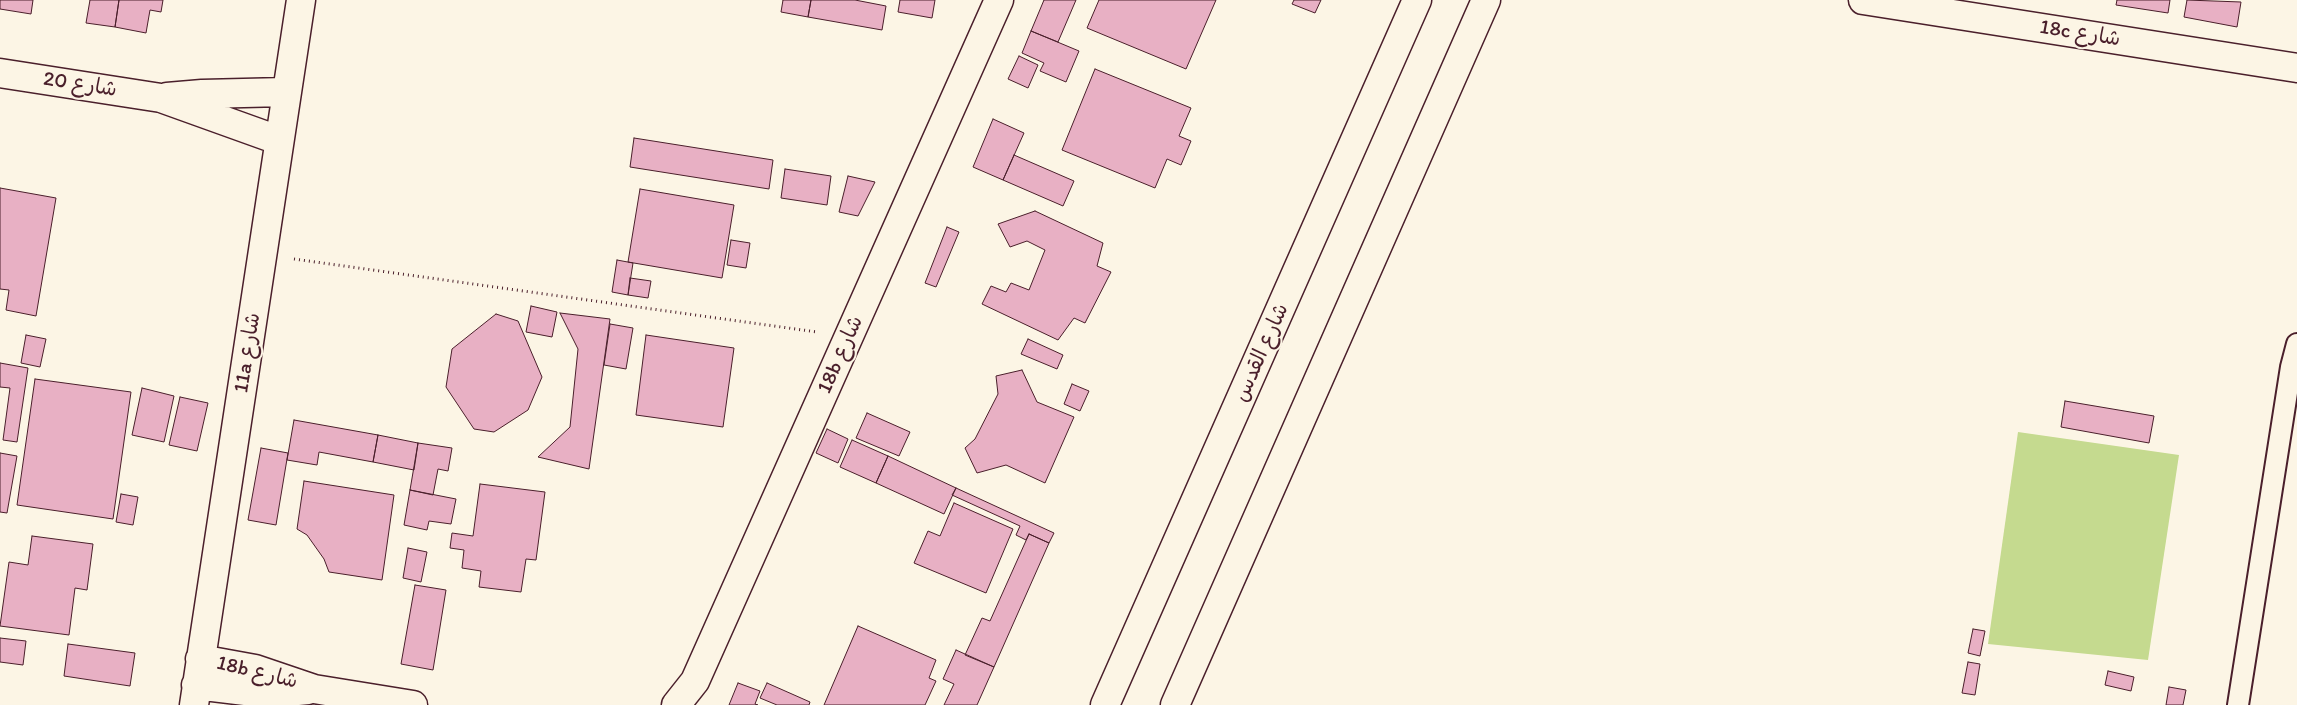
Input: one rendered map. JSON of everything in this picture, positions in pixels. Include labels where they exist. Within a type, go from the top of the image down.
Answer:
[{"type":"street","name":"11a شارع","points":[[197,683],[263,254],[278,140],[301,0]]},
{"type":"street","name":"18b شارع","points":[[676,705],[695,681],[999,0]]},
{"type":"street","name":"شارع القدس","points":[[1105,705],[1417,0]]},
{"type":"street","points":[[1175,705],[1486,0]]},
{"type":"street","name":"18c شارع","points":[[1862,0],[2297,68]]},
{"type":"street","name":"شارع 20","points":[[0,73],[161,98],[278,140]]},
{"type":"street","name":"شارع 20","points":[[161,98],[202,94],[286,92]]},
{"type":"street","name":"18b شارع","points":[[197,683],[255,669],[314,689],[414,705]]},
{"type":"lane","points":[[2238,705],[2291,367],[2297,344]]},
{"type":"path","points":[[263,254],[850,336]]},
{"type":"green space","points":[[2018,432],[2179,455],[2148,660],[1988,644]]},
{"type":"building","points":[[0,0],[33,0],[31,14],[0,9]]},
{"type":"building","points":[[90,0],[119,0],[115,27],[86,23]]},
{"type":"building","points":[[119,0],[163,0],[161,12],[150,10],[146,33],[115,27]]},
{"type":"building","points":[[783,0],[811,0],[808,17],[781,12]]},
{"type":"building","points":[[811,0],[855,0],[886,6],[882,30],[808,17]]},
{"type":"building","points":[[900,0],[935,0],[932,18],[898,12]]},
{"type":"building","points":[[1044,0],[1076,0],[1058,42],[1031,31]]},
{"type":"building","points":[[1099,0],[1216,0],[1186,69],[1087,28]]},
{"type":"building","points":[[1294,0],[1321,0],[1315,13],[1292,4]]},
{"type":"building","points":[[2117,0],[2170,0],[2168,13],[2116,5]]},
{"type":"building","points":[[2187,0],[2241,2],[2237,27],[2184,17]]},
{"type":"building","points":[[1031,31],[1079,51],[1066,82],[1040,71],[1044,63],[1022,53]]},
{"type":"building","points":[[1019,56],[1038,65],[1028,88],[1008,79]]},
{"type":"building","points":[[1095,69],[1191,108],[1179,136],[1191,141],[1181,165],[1167,159],[1155,188],[1062,150]]},
{"type":"building","points":[[993,119],[1024,133],[1003,180],[973,167]]},
{"type":"building","points":[[634,138],[773,160],[769,189],[630,167]]},
{"type":"building","points":[[1014,155],[1074,181],[1063,206],[1003,180]]},
{"type":"building","points":[[785,169],[831,176],[827,205],[781,198]]},
{"type":"building","points":[[848,176],[875,182],[858,216],[839,212]]},
{"type":"building","points":[[0,188],[56,198],[36,316],[6,310],[9,290],[0,289]]},
{"type":"building","points":[[640,189],[734,205],[722,278],[628,262]]},
{"type":"building","points":[[1035,211],[1103,243],[1097,266],[1111,272],[1085,323],[1074,318],[1058,340],[982,304],[991,286],[1006,292],[1011,283],[1029,290],[1045,250],[1027,241],[1010,247],[998,224]]},
{"type":"building","points":[[947,227],[959,232],[936,287],[925,283]]},
{"type":"building","points":[[731,240],[750,243],[746,268],[727,265]]},
{"type":"building","points":[[617,260],[633,263],[628,295],[612,292]]},
{"type":"building","points":[[630,278],[651,281],[648,298],[628,295]]},
{"type":"building","points":[[531,306],[557,312],[552,337],[526,332]]},
{"type":"building","points":[[560,313],[610,319],[589,469],[538,457],[570,427],[578,349]]},
{"type":"building","points":[[496,314],[518,321],[542,377],[528,410],[494,432],[474,429],[446,387],[452,349]]},
{"type":"building","points":[[610,324],[633,328],[626,369],[604,365]]},
{"type":"building","points":[[26,335],[46,339],[40,367],[21,363]]},
{"type":"building","points":[[646,335],[734,348],[723,427],[636,415]]},
{"type":"building","points":[[1028,339],[1063,355],[1057,369],[1021,354]]},
{"type":"building","points":[[0,363],[28,368],[17,442],[3,440],[10,388],[0,387]]},
{"type":"building","points":[[1022,370],[1037,402],[1074,417],[1045,483],[1006,465],[977,473],[965,448],[975,439],[998,394],[996,376]]},
{"type":"building","points":[[35,379],[131,392],[113,519],[17,505]]},
{"type":"building","points":[[1072,384],[1089,391],[1080,411],[1064,404]]},
{"type":"building","points":[[142,388],[174,396],[164,442],[132,435]]},
{"type":"building","points":[[180,397],[208,403],[197,451],[169,445]]},
{"type":"building","points":[[2065,401],[2154,416],[2149,443],[2061,427]]},
{"type":"building","points":[[867,413],[910,432],[899,456],[856,438]]},
{"type":"building","points":[[294,420],[378,435],[373,462],[319,452],[317,465],[287,460]]},
{"type":"building","points":[[827,429],[848,439],[838,463],[816,453]]},
{"type":"building","points":[[378,435],[418,443],[414,470],[373,462]]},
{"type":"building","points":[[852,440],[888,456],[876,483],[840,467]]},
{"type":"building","points":[[418,443],[452,448],[448,471],[438,469],[433,495],[410,490]]},
{"type":"building","points":[[261,448],[288,453],[276,525],[248,520]]},
{"type":"building","points":[[0,453],[17,456],[7,513],[0,512]]},
{"type":"building","points":[[888,456],[956,488],[944,514],[876,483]]},
{"type":"building","points":[[304,481],[394,495],[382,580],[329,572],[324,559],[307,535],[297,529]]},
{"type":"building","points":[[480,484],[545,492],[536,560],[526,559],[521,592],[479,587],[481,571],[462,568],[464,550],[450,548],[452,533],[473,536]]},
{"type":"building","points":[[956,488],[1054,533],[1049,543],[1029,534],[1026,540],[1016,535],[1020,526],[952,495]]},
{"type":"building","points":[[410,490],[456,499],[451,524],[429,521],[427,530],[404,525]]},
{"type":"building","points":[[121,494],[138,497],[133,525],[116,522]]},
{"type":"building","points":[[954,503],[1013,529],[986,593],[914,563],[928,531],[940,536]]},
{"type":"building","points":[[1029,534],[1049,543],[994,667],[965,655],[982,618],[990,621]]},
{"type":"building","points":[[32,536],[93,544],[87,590],[75,588],[69,635],[0,626],[9,562],[28,565]]},
{"type":"building","points":[[408,548],[427,552],[421,582],[403,578]]},
{"type":"building","points":[[415,585],[446,590],[433,670],[401,664]]},
{"type":"building","points":[[858,626],[936,660],[929,678],[936,681],[925,705],[824,705]]},
{"type":"building","points":[[1973,629],[1985,631],[1980,656],[1968,653]]},
{"type":"building","points":[[0,638],[26,641],[23,665],[0,662]]},
{"type":"building","points":[[68,644],[135,653],[130,686],[64,676]]},
{"type":"building","points":[[956,650],[994,667],[977,705],[944,705],[954,684],[943,679]]},
{"type":"building","points":[[1968,662],[1980,664],[1975,695],[1962,693]]},
{"type":"building","points":[[2108,671],[2134,677],[2131,691],[2105,685]]},
{"type":"building","points":[[738,683],[760,691],[755,704],[758,705],[729,705]]},
{"type":"building","points":[[767,683],[810,702],[809,705],[777,705],[760,698]]},
{"type":"building","points":[[2169,687],[2186,690],[2183,705],[2166,705]]}]
